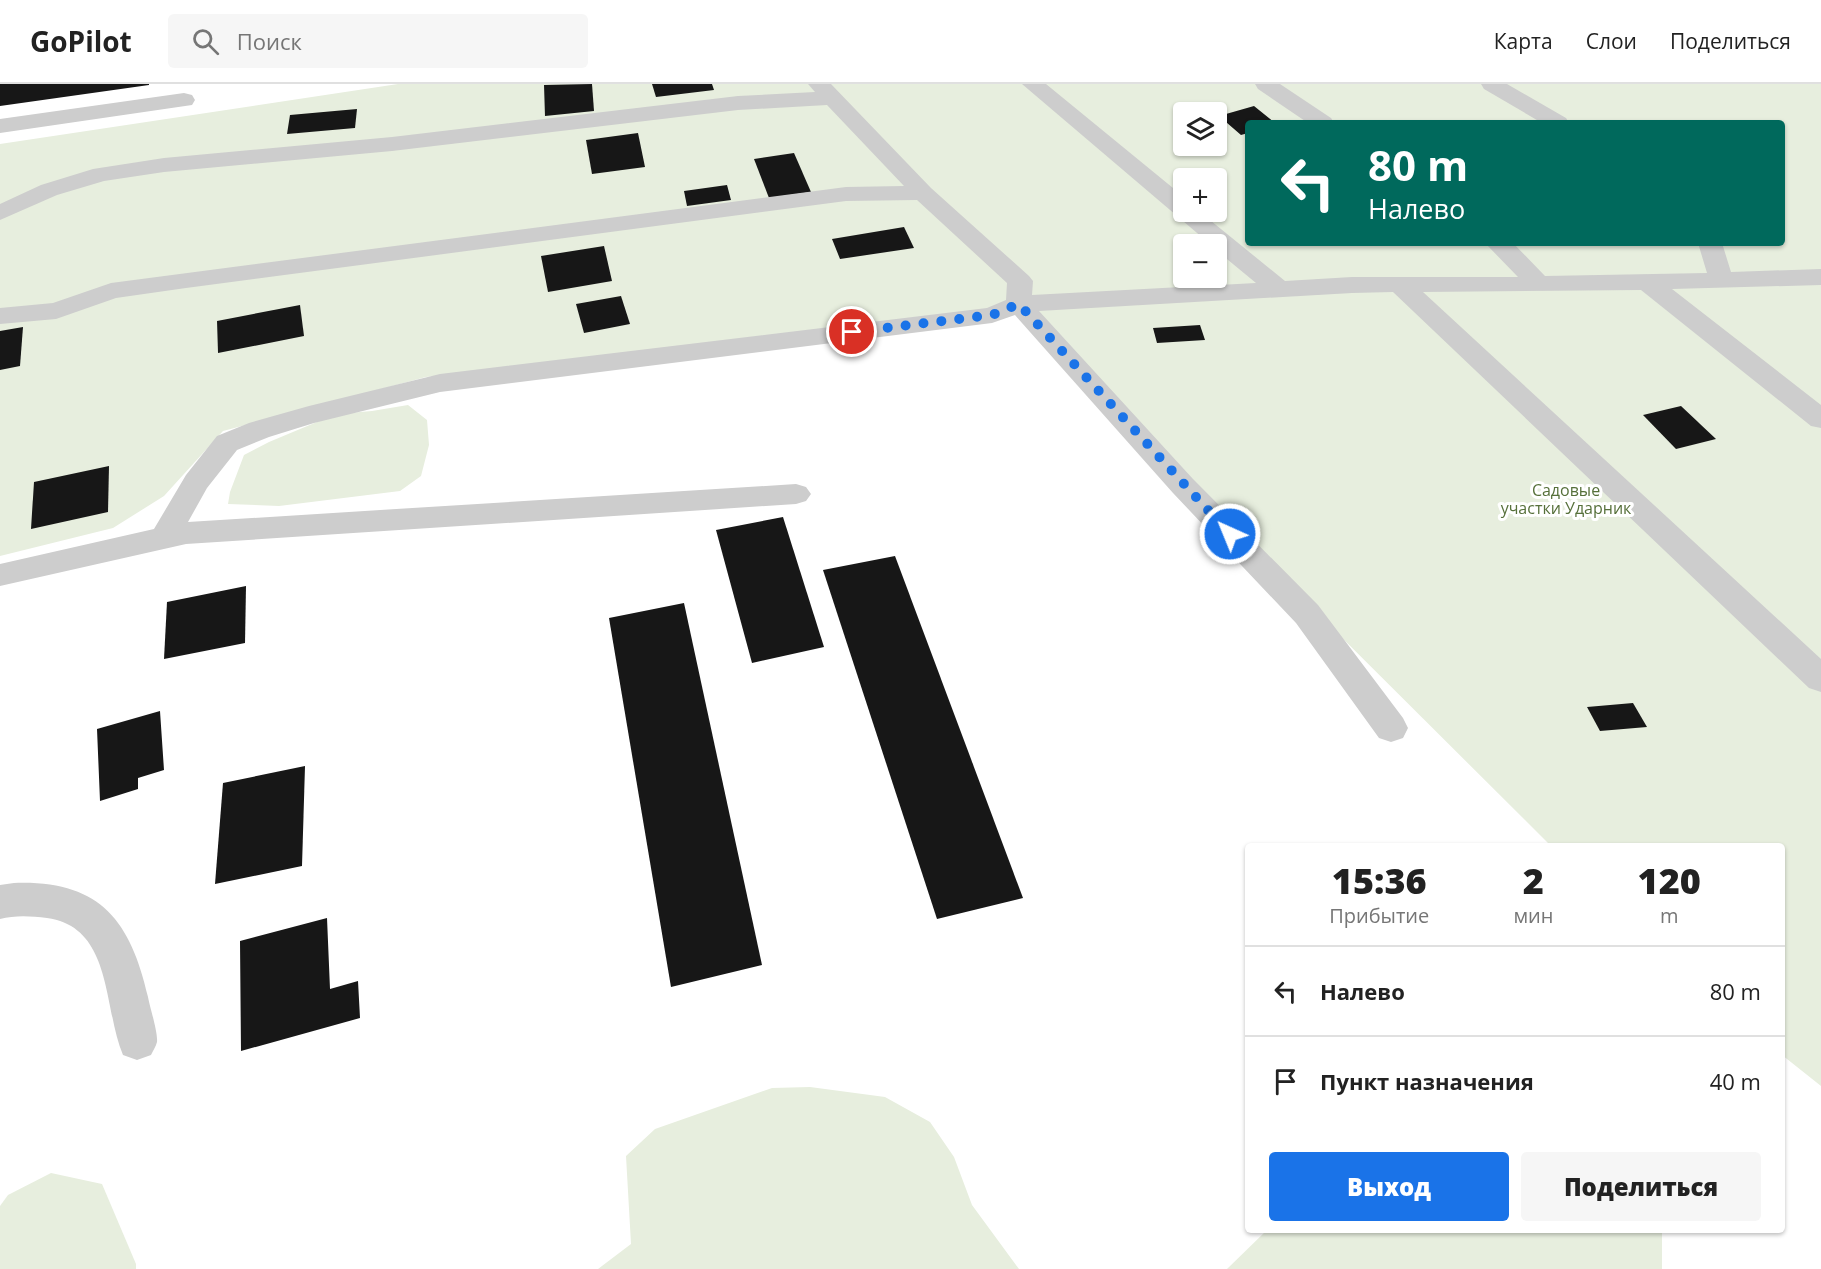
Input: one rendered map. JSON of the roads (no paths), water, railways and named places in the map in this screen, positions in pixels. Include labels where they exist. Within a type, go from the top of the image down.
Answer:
[{"type":"lane","points":[[1033,84],[1173,200]]},
{"type":"lane","points":[[1266,84],[1319,120]]},
{"type":"lane","points":[[1492,84],[1553,120]]},
{"type":"lane","points":[[0,213],[49,190],[101,174],[164,165],[392,144],[825,91],[922,193],[1020,281],[1019,304],[1183,486],[1307,614],[1391,728]]},
{"type":"lane","points":[[0,126],[184,100]]},
{"type":"lane","points":[[0,316],[56,312],[111,291],[186,280],[846,194],[922,193]]},
{"type":"lane","points":[[1199,222],[1280,290]]},
{"type":"lane","points":[[1501,246],[1512,254],[1538,284]]},
{"type":"lane","points":[[1711,246],[1721,279]]},
{"type":"lane","points":[[164,538],[196,482],[227,443],[309,415],[440,383],[992,315],[1019,304],[1400,285],[1821,277]]},
{"type":"lane","points":[[1647,282],[1821,419]]},
{"type":"lane","points":[[1400,285],[1821,679]]},
{"type":"lane","points":[[0,576],[186,533],[796,494]]},
{"type":"lane","points":[[0,902],[54,900],[84,910],[119,957],[137,1041]]},
{"type":"park label","name":"Садовые участки Ударник","points":[[1566,499]]}]
